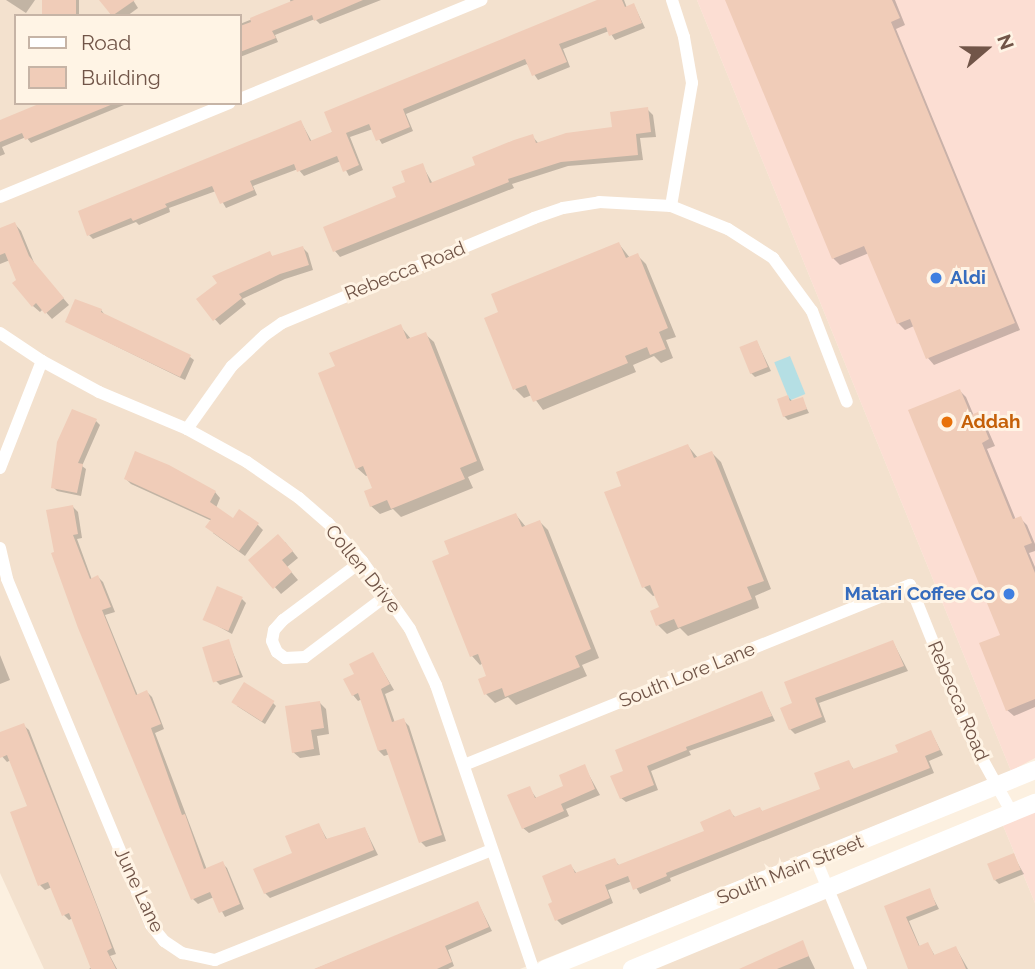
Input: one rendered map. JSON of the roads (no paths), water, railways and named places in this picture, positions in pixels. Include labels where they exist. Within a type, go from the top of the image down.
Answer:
[{"type":"street","points":[[242,98],[481,0]]},
{"type":"street","points":[[671,206],[692,83],[684,37],[672,0]]},
{"type":"street","points":[[0,197],[224,105]]},
{"type":"street","name":"Rebecca Road","points":[[187,429],[247,349],[299,314],[563,208],[619,201],[671,206],[728,229],[773,258],[812,311],[847,402]]},
{"type":"street","name":"Collen Drive","points":[[0,333],[42,361],[99,392],[187,429],[247,462],[299,498],[328,523],[362,561],[421,650],[464,765],[533,969]]},
{"type":"street","points":[[0,467],[42,361]]},
{"type":"street","name":"June Lane","points":[[0,548],[7,579],[151,925],[164,941],[182,953],[215,960],[492,850]]},
{"type":"street","points":[[362,561],[282,620],[274,630],[272,641],[276,652],[285,658],[305,657],[386,596]]},
{"type":"street","name":"Rebecca Road","points":[[910,585],[974,744],[1012,813]]},
{"type":"street","name":"South Lore Lane","points":[[464,765],[910,585]]},
{"type":"street","name":"South Main Street","points":[[545,969],[1035,770]]},
{"type":"street","name":"South Main Street","points":[[632,969],[1035,803]]},
{"type":"street","points":[[816,860],[860,969]]},
{"type":"water","points":[[790,356],[805,394],[790,400],[774,362]]},
{"type":"place","name":"Aldi","points":[[936,278]]},
{"type":"place","name":"Addah","points":[[947,422]]},
{"type":"place","name":"Matari Coffee Co","points":[[1009,594]]}]
